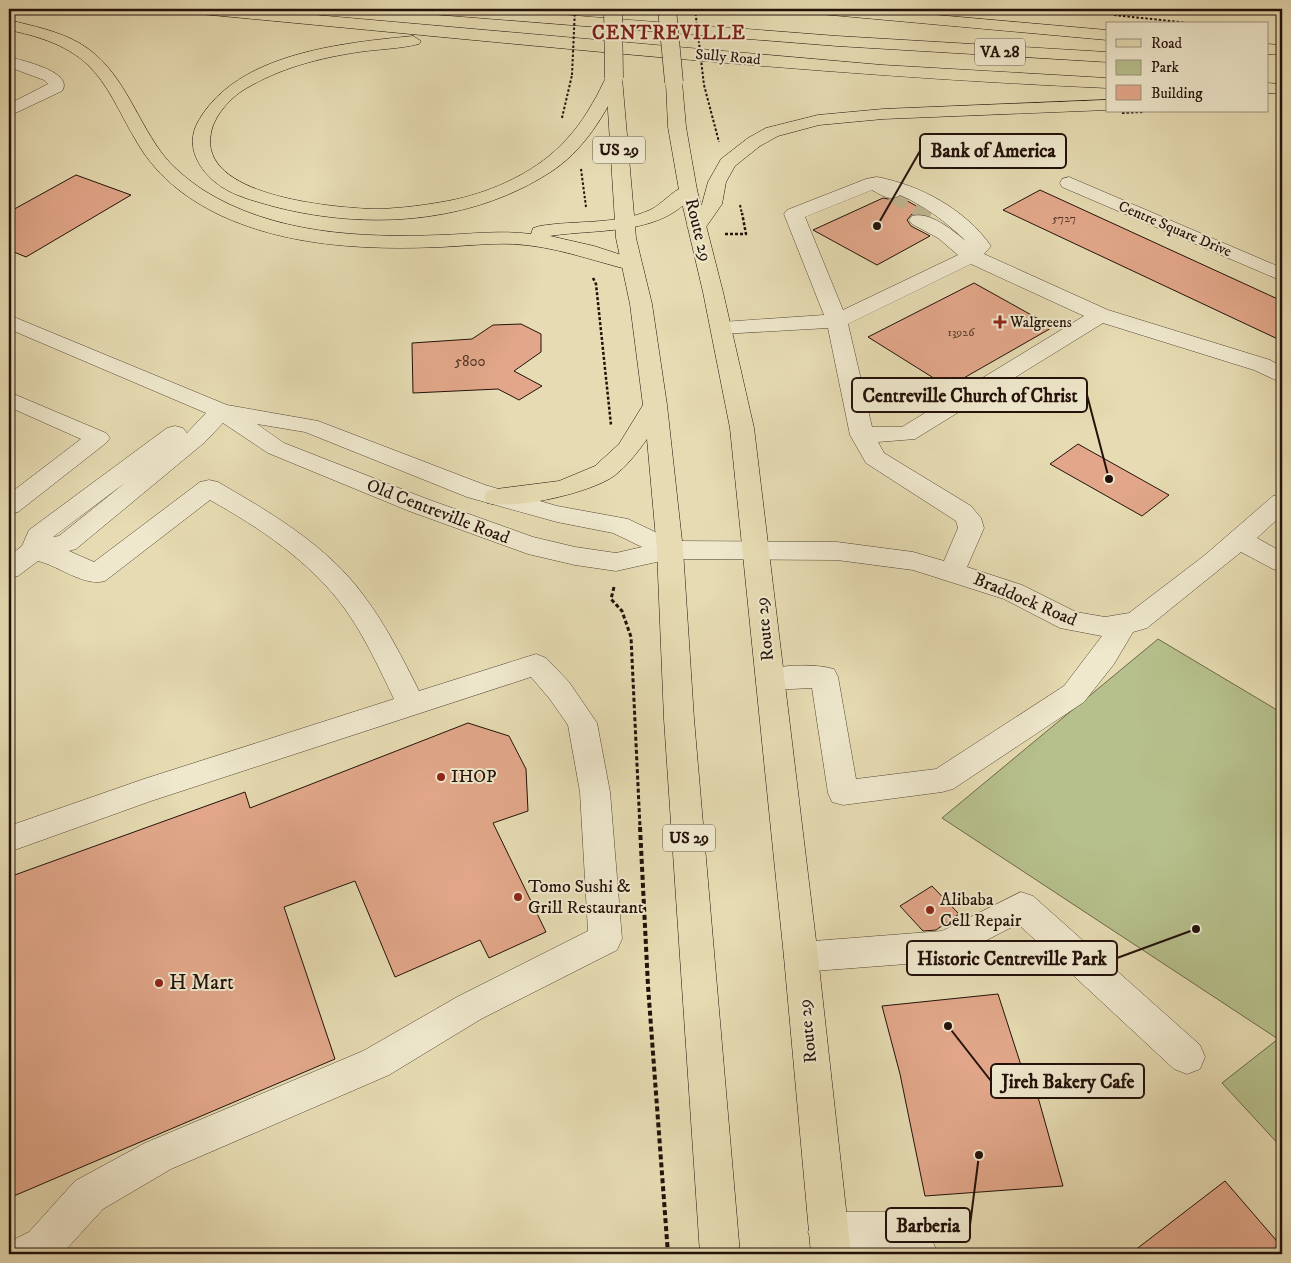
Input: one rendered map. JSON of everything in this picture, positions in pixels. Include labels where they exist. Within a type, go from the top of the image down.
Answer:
[{"type":"main road","name":"Sully Road","points":[[200,9],[516,39],[882,70],[1106,83]]},
{"type":"main road","name":"Sully Road","points":[[431,9],[828,40],[1106,57]]},
{"type":"main road","points":[[468,9],[520,17]]},
{"type":"main road","name":"US 29","points":[[612,9],[614,78],[625,223],[630,264],[641,304],[655,405],[670,550],[679,719],[720,1254]]},
{"type":"main road","name":"Route 29","points":[[667,9],[677,127],[688,190],[722,328],[742,428],[801,957],[830,1243]]},
{"type":"main road","points":[[820,9],[1106,35]]},
{"type":"main road","points":[[9,25],[52,37],[76,48],[99,68],[120,93],[148,146],[165,169],[191,190],[231,213],[294,233],[361,243],[512,238],[586,249],[630,264]]},
{"type":"main road","points":[[516,39],[467,39],[389,43],[322,52],[295,60],[262,74],[231,92],[206,119],[200,146],[206,161],[218,175],[236,187],[285,204],[347,213],[414,211],[472,200],[522,181],[544,168],[565,150],[599,109],[614,78]]},
{"type":"main road","points":[[1268,49],[1282,50]]},
{"type":"main road","points":[[1268,63],[1282,63]]},
{"type":"main road","points":[[1268,88],[1282,89]]},
{"type":"main road","points":[[1268,99],[1282,99]]},
{"type":"main road","points":[[698,231],[712,204],[717,182],[728,163],[736,155],[772,132],[818,120],[883,114],[1106,109]]},
{"type":"main road","points":[[512,238],[551,229],[625,223],[657,214],[673,206],[688,190]]},
{"type":"main road","points":[[496,497],[545,491],[589,480],[616,463],[634,440],[655,405]]},
{"type":"street","points":[[9,62],[50,76],[56,87],[9,111]]},
{"type":"street","name":"Centre Square Drive","points":[[1069,183],[1282,275]]},
{"type":"street","points":[[722,328],[837,321],[971,256],[982,246],[963,225],[940,209],[890,184],[879,191],[794,214],[837,321],[862,436],[875,458],[962,512],[968,518],[971,528],[952,572]]},
{"type":"street","points":[[925,217],[971,256],[1100,315],[1262,365],[1282,376]]},
{"type":"street","points":[[862,436],[907,434],[1100,315]]},
{"type":"street","name":"Old Centreville Road","points":[[9,321],[222,411],[276,448],[418,506],[528,545],[575,556],[616,562],[670,550],[756,550]]},
{"type":"street","points":[[9,398],[98,438],[9,506]]},
{"type":"street","points":[[9,569],[34,551],[67,543],[197,438],[222,411]]},
{"type":"street","name":"Old Centreville Road","points":[[222,411],[310,426],[427,473],[496,497],[557,514],[619,525],[670,550]]},
{"type":"street","points":[[34,551],[59,557],[96,574],[209,488],[261,517],[304,551],[343,588],[376,634],[412,706]]},
{"type":"street","name":"Braddock Road","points":[[756,550],[837,551],[913,561],[1012,592],[1070,621],[1105,627],[1137,621],[1282,502]]},
{"type":"street","points":[[1238,539],[1282,563]]},
{"type":"street","points":[[770,679],[824,677],[843,793],[942,780],[1074,694],[1104,657],[1123,625]]},
{"type":"street","points":[[9,839],[136,794],[536,665],[559,690],[582,723],[594,783],[604,939],[469,1008],[376,1063],[158,1156],[89,1195],[44,1246],[27,1254]]},
{"type":"street","points":[[801,957],[946,946],[1021,906],[1187,1057]]},
{"type":"street","points":[[830,1243],[888,1232],[918,1254]]},
{"type":"path","points":[[575,9],[570,94],[557,131],[548,146],[573,152],[578,157],[587,216],[586,226]]},
{"type":"path","points":[[695,9],[704,85],[720,148],[736,155]]},
{"type":"path","points":[[1110,14],[1180,22]]},
{"type":"path","points":[[698,231],[746,234],[739,200]]},
{"type":"path","points":[[586,249],[588,262],[586,264],[596,284],[611,426],[609,432]]},
{"type":"path","points":[[616,562],[610,599],[622,611],[628,622],[632,646],[648,986],[668,1254]]},
{"type":"green space","points":[[1158,639],[1282,713],[1282,1148],[1222,1083],[1278,1039],[942,818]]},
{"type":"building","points":[[76,175],[131,195],[26,257],[9,250],[9,212]]},
{"type":"building","points":[[1040,190],[1282,301],[1282,341],[1003,210]]},
{"type":"building","points":[[900,197],[931,214],[912,214],[907,220],[911,226],[930,236],[877,265],[813,230],[883,198],[893,200]]},
{"type":"building","name":"Walgreens","points":[[974,283],[1053,327],[948,387],[868,337]]},
{"type":"building","points":[[521,324],[541,334],[541,352],[514,371],[542,386],[519,400],[498,389],[413,393],[412,343],[472,339],[493,325]]},
{"type":"building","points":[[1078,444],[1169,495],[1142,516],[1050,464]]},
{"type":"building","name":"H Mart","points":[[468,723],[509,736],[526,769],[528,811],[493,823],[546,932],[489,958],[480,940],[395,977],[355,881],[284,907],[335,1059],[9,1198],[9,877],[245,792],[250,808]]},
{"type":"building","name":"Alibaba Cell Repair","points":[[932,886],[959,914],[936,930],[923,931],[900,906]]},
{"type":"building","points":[[998,994],[1029,1090],[1036,1090],[1063,1186],[925,1196],[900,1074],[882,1006]]},
{"type":"building","points":[[1225,1181],[1282,1247],[1282,1254],[1130,1254]]},
{"type":"tunnel","points":[[892,193],[931,214],[928,213]]},
{"type":"place","name":"Bank of America","points":[[877,226]]},
{"type":"place","name":"Walgreens","points":[[1000,322]]},
{"type":"place","name":"Centreville Church of Christ","points":[[1109,479]]},
{"type":"place","name":"IHOP","points":[[441,777]]},
{"type":"place","name":"Tomo Sushi & Grill Restaurant","points":[[518,897]]},
{"type":"place","name":"Alibaba Cell Repair","points":[[930,910]]},
{"type":"place","name":"Historic Centreville Park","points":[[1196,929]]},
{"type":"place","name":"H Mart","points":[[159,983]]},
{"type":"place","name":"Jireh Bakery Cafe","points":[[948,1026]]},
{"type":"place","name":"Barberia","points":[[979,1155]]},
{"type":"district","name":"CENTREVILLE","points":[[669,33]]}]
